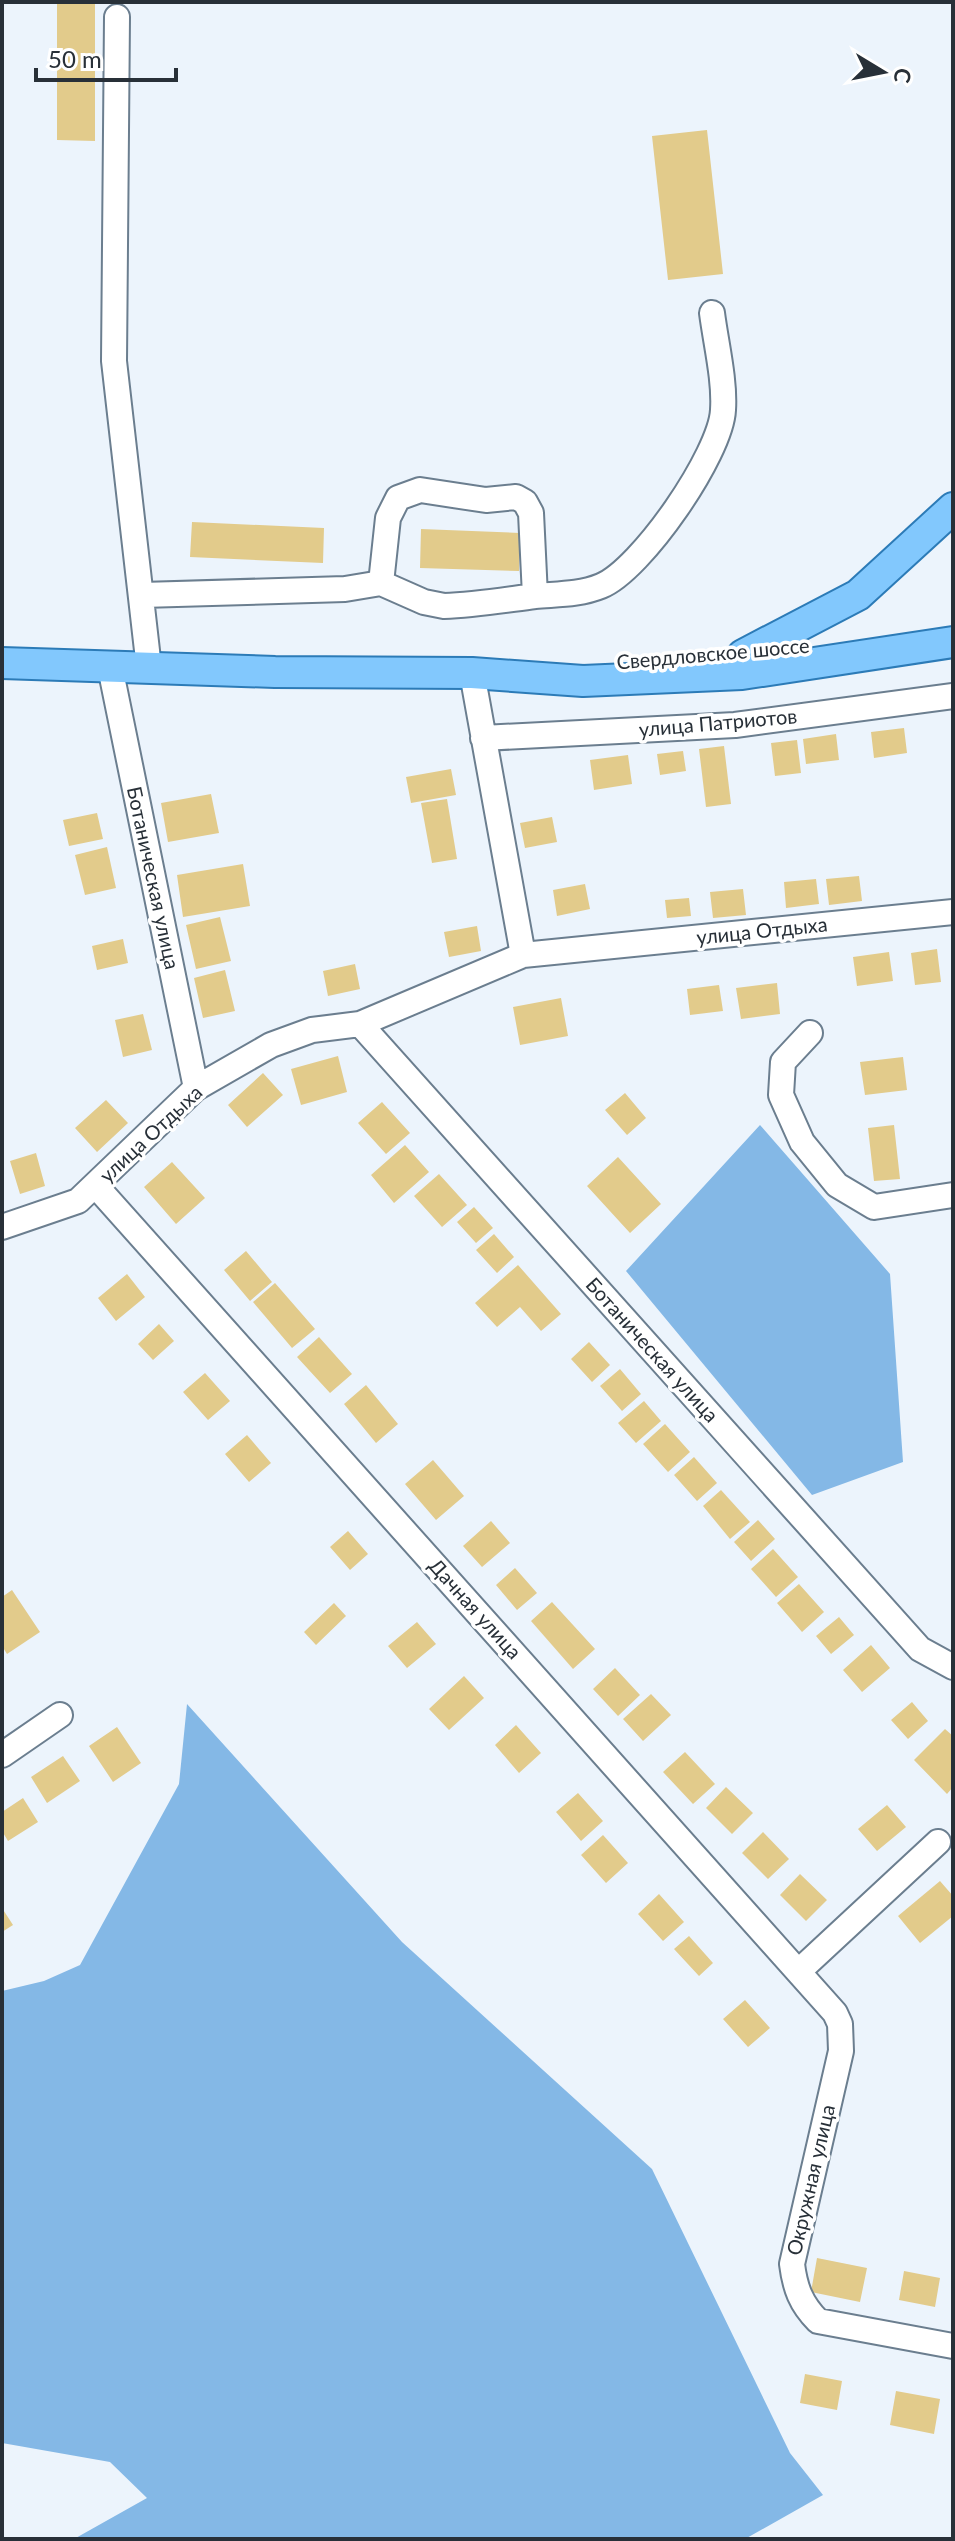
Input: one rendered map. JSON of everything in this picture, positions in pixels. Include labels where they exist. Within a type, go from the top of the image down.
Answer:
[{"type":"main road","points":[[743,655],[858,595],[953,508]]},
{"type":"main road","name":"Свердловское шоссе","points":[[472,673],[743,655],[847,641],[953,621]]},
{"type":"main road","name":"Свердловское шоссе","points":[[2,663],[472,673],[583,681],[742,674],[953,642]]},
{"type":"street","points":[[117,17],[114,361],[149,668]]},
{"type":"street","points":[[142,595],[345,589],[381,583],[424,602],[444,606],[578,593],[604,585],[634,560],[702,473],[724,411],[712,313]]},
{"type":"street","points":[[381,583],[388,518],[398,498],[420,490],[486,500],[516,497],[525,502],[531,513],[535,596]]},
{"type":"street","name":"Ботаническая улица","points":[[110,667],[196,1088]]},
{"type":"street","points":[[472,673],[523,955]]},
{"type":"street","name":"улица Патриотов","points":[[483,738],[735,725],[953,696]]},
{"type":"street","name":"улица Отдыха","points":[[2,1227],[70,1205],[96,1186],[196,1088],[292,1036],[360,1024],[523,955],[953,912]]},
{"type":"street","name":"Ботаническая улица","points":[[360,1024],[920,1649],[953,1667]]},
{"type":"street","points":[[810,1033],[783,1062],[781,1095],[802,1142],[837,1185],[874,1207],[953,1195]]},
{"type":"street","name":"Дачная улица","points":[[96,1186],[799,1971],[835,2013],[841,2038]]},
{"type":"street","points":[[2,1755],[60,1715]]},
{"type":"street","points":[[799,1971],[938,1842]]},
{"type":"street","name":"Окружная улица","points":[[841,2038],[792,2264],[794,2286],[805,2308],[818,2321],[953,2346]]},
{"type":"shaded area","points":[[760,1125],[890,1274],[903,1462],[812,1495],[626,1271]]},
{"type":"shaded area","points":[[187,1704],[402,1942],[652,2169],[790,2453],[823,2495],[745,2539],[74,2539],[147,2498],[110,2462],[2,2443],[2,1991],[44,1981],[80,1965],[179,1784]]},
{"type":"building","points":[[57,2],[95,2],[95,141],[57,140]]},
{"type":"building","points":[[707,130],[723,274],[668,280],[652,136]]},
{"type":"building","points":[[192,522],[324,528],[323,563],[190,557]]},
{"type":"building","points":[[421,529],[520,533],[519,571],[420,568]]},
{"type":"building","points":[[904,728],[907,753],[874,758],[871,732]]},
{"type":"building","points":[[836,734],[839,760],[806,764],[803,739]]},
{"type":"building","points":[[797,740],[801,773],[775,776],[771,743]]},
{"type":"building","points":[[724,746],[731,804],[706,807],[699,749]]},
{"type":"building","points":[[683,751],[686,771],[660,775],[657,754]]},
{"type":"building","points":[[628,755],[632,784],[594,790],[590,760]]},
{"type":"building","points":[[451,769],[456,795],[411,803],[406,777]]},
{"type":"building","points":[[211,794],[219,833],[168,842],[161,803]]},
{"type":"building","points":[[447,799],[457,859],[432,863],[421,803]]},
{"type":"building","points":[[97,813],[103,839],[69,846],[63,820]]},
{"type":"building","points":[[552,817],[557,842],[525,848],[520,823]]},
{"type":"building","points":[[107,847],[116,888],[85,895],[75,855]]},
{"type":"building","points":[[243,864],[250,906],[183,917],[177,875]]},
{"type":"building","points":[[859,876],[862,901],[829,905],[826,879]]},
{"type":"building","points":[[816,879],[819,904],[786,908],[784,882]]},
{"type":"building","points":[[585,884],[590,909],[557,916],[553,890]]},
{"type":"building","points":[[743,889],[746,915],[713,918],[710,892]]},
{"type":"building","points":[[689,898],[691,916],[667,918],[665,900]]},
{"type":"building","points":[[220,917],[231,961],[196,969],[186,925]]},
{"type":"building","points":[[477,926],[481,951],[449,957],[444,932]]},
{"type":"building","points":[[123,939],[128,963],[97,970],[92,946]]},
{"type":"building","points":[[937,949],[941,982],[915,985],[911,953]]},
{"type":"building","points":[[889,952],[893,981],[857,986],[853,957]]},
{"type":"building","points":[[355,964],[360,989],[328,996],[323,971]]},
{"type":"building","points":[[225,970],[235,1011],[203,1018],[194,978]]},
{"type":"building","points":[[777,983],[780,1014],[741,1019],[736,988]]},
{"type":"building","points":[[719,985],[723,1011],[690,1015],[687,989]]},
{"type":"building","points":[[561,998],[568,1036],[520,1045],[513,1007]]},
{"type":"building","points":[[143,1014],[152,1050],[123,1057],[115,1020]]},
{"type":"building","points":[[338,1056],[347,1092],[301,1105],[291,1069]]},
{"type":"building","points":[[903,1057],[907,1090],[865,1095],[860,1062]]},
{"type":"building","points":[[263,1073],[283,1095],[247,1127],[228,1105]]},
{"type":"building","points":[[625,1093],[646,1118],[627,1135],[605,1110]]},
{"type":"building","points":[[106,1100],[128,1123],[97,1152],[75,1128]]},
{"type":"building","points":[[382,1102],[410,1133],[386,1154],[358,1123]]},
{"type":"building","points":[[894,1125],[900,1179],[874,1181],[868,1128]]},
{"type":"building","points":[[405,1145],[429,1172],[394,1203],[371,1175]]},
{"type":"building","points":[[36,1153],[45,1186],[20,1194],[10,1161]]},
{"type":"building","points":[[618,1157],[661,1204],[630,1233],[587,1186]]},
{"type":"building","points":[[172,1162],[205,1198],[176,1224],[144,1187]]},
{"type":"building","points":[[439,1174],[467,1205],[442,1227],[414,1196]]},
{"type":"building","points":[[474,1207],[493,1228],[476,1243],[457,1222]]},
{"type":"building","points":[[494,1234],[514,1257],[497,1273],[476,1250]]},
{"type":"building","points":[[246,1251],[272,1282],[250,1301],[224,1270]]},
{"type":"building","points":[[518,1265],[561,1314],[541,1331],[520,1307],[497,1327],[475,1303]]},
{"type":"building","points":[[127,1274],[145,1297],[116,1321],[98,1298]]},
{"type":"building","points":[[275,1283],[315,1329],[292,1348],[253,1302]]},
{"type":"building","points":[[159,1324],[174,1341],[153,1360],[138,1344]]},
{"type":"building","points":[[319,1337],[352,1374],[330,1393],[297,1357]]},
{"type":"building","points":[[589,1342],[610,1365],[592,1382],[571,1359]]},
{"type":"building","points":[[620,1369],[641,1394],[622,1411],[600,1386]]},
{"type":"building","points":[[205,1373],[230,1401],[208,1420],[183,1392]]},
{"type":"building","points":[[366,1385],[398,1424],[376,1443],[344,1404]]},
{"type":"building","points":[[644,1401],[661,1421],[636,1443],[618,1423]]},
{"type":"building","points":[[665,1424],[690,1452],[668,1472],[643,1444]]},
{"type":"building","points":[[247,1435],[271,1463],[249,1482],[225,1454]]},
{"type":"building","points":[[694,1457],[717,1483],[697,1501],[674,1475]]},
{"type":"building","points":[[433,1460],[464,1496],[436,1520],[405,1484]]},
{"type":"building","points":[[721,1490],[750,1522],[730,1539],[703,1506]]},
{"type":"building","points":[[758,1520],[775,1539],[751,1561],[734,1542]]},
{"type":"building","points":[[491,1521],[510,1543],[482,1567],[463,1546]]},
{"type":"building","points":[[348,1531],[368,1554],[350,1570],[330,1547]]},
{"type":"building","points":[[773,1549],[798,1577],[776,1597],[751,1569]]},
{"type":"building","points":[[515,1568],[537,1593],[517,1610],[496,1585]]},
{"type":"building","points":[[799,1584],[824,1612],[802,1632],[777,1603]]},
{"type":"building","points":[[12,1590],[40,1632],[7,1654],[2,1646],[2,1597]]},
{"type":"building","points":[[552,1602],[595,1649],[573,1669],[531,1621]]},
{"type":"building","points":[[334,1603],[346,1616],[316,1645],[304,1632]]},
{"type":"building","points":[[839,1617],[854,1635],[831,1654],[816,1636]]},
{"type":"building","points":[[417,1622],[436,1644],[407,1668],[388,1646]]},
{"type":"building","points":[[871,1645],[890,1668],[862,1692],[843,1670]]},
{"type":"building","points":[[615,1668],[640,1695],[618,1716],[593,1689]]},
{"type":"building","points":[[464,1676],[484,1698],[449,1730],[429,1709]]},
{"type":"building","points":[[651,1694],[671,1715],[643,1741],[623,1719]]},
{"type":"building","points":[[912,1702],[928,1721],[908,1739],[891,1720]]},
{"type":"building","points":[[516,1725],[541,1753],[519,1773],[495,1745]]},
{"type":"building","points":[[117,1727],[141,1763],[113,1782],[89,1746]]},
{"type":"building","points":[[945,1729],[953,1736],[953,1787],[947,1794],[914,1760]]},
{"type":"building","points":[[685,1752],[715,1784],[693,1804],[663,1772]]},
{"type":"building","points":[[63,1756],[80,1781],[47,1803],[31,1777]]},
{"type":"building","points":[[726,1787],[753,1813],[732,1834],[706,1808]]},
{"type":"building","points":[[578,1793],[603,1821],[581,1841],[556,1812]]},
{"type":"building","points":[[23,1798],[38,1822],[8,1841],[2,1831],[2,1812]]},
{"type":"building","points":[[887,1805],[906,1827],[877,1851],[858,1829]]},
{"type":"building","points":[[763,1832],[789,1859],[768,1879],[742,1853]]},
{"type":"building","points":[[603,1835],[628,1863],[606,1883],[581,1855]]},
{"type":"building","points":[[800,1874],[827,1900],[806,1921],[780,1895]]},
{"type":"building","points":[[940,1881],[953,1896],[953,1916],[920,1943],[898,1916]]},
{"type":"building","points":[[659,1894],[684,1922],[663,1941],[638,1914]]},
{"type":"building","points":[[2,1908],[13,1925],[2,1932]]},
{"type":"building","points":[[689,1936],[713,1963],[699,1976],[674,1949]]},
{"type":"building","points":[[745,2000],[770,2028],[748,2047],[723,2019]]},
{"type":"building","points":[[817,2258],[867,2268],[860,2302],[811,2292]]},
{"type":"building","points":[[904,2271],[940,2278],[935,2307],[899,2300]]},
{"type":"building","points":[[805,2374],[842,2381],[837,2410],[800,2403]]},
{"type":"building","points":[[896,2391],[940,2399],[934,2434],[890,2425]]}]
